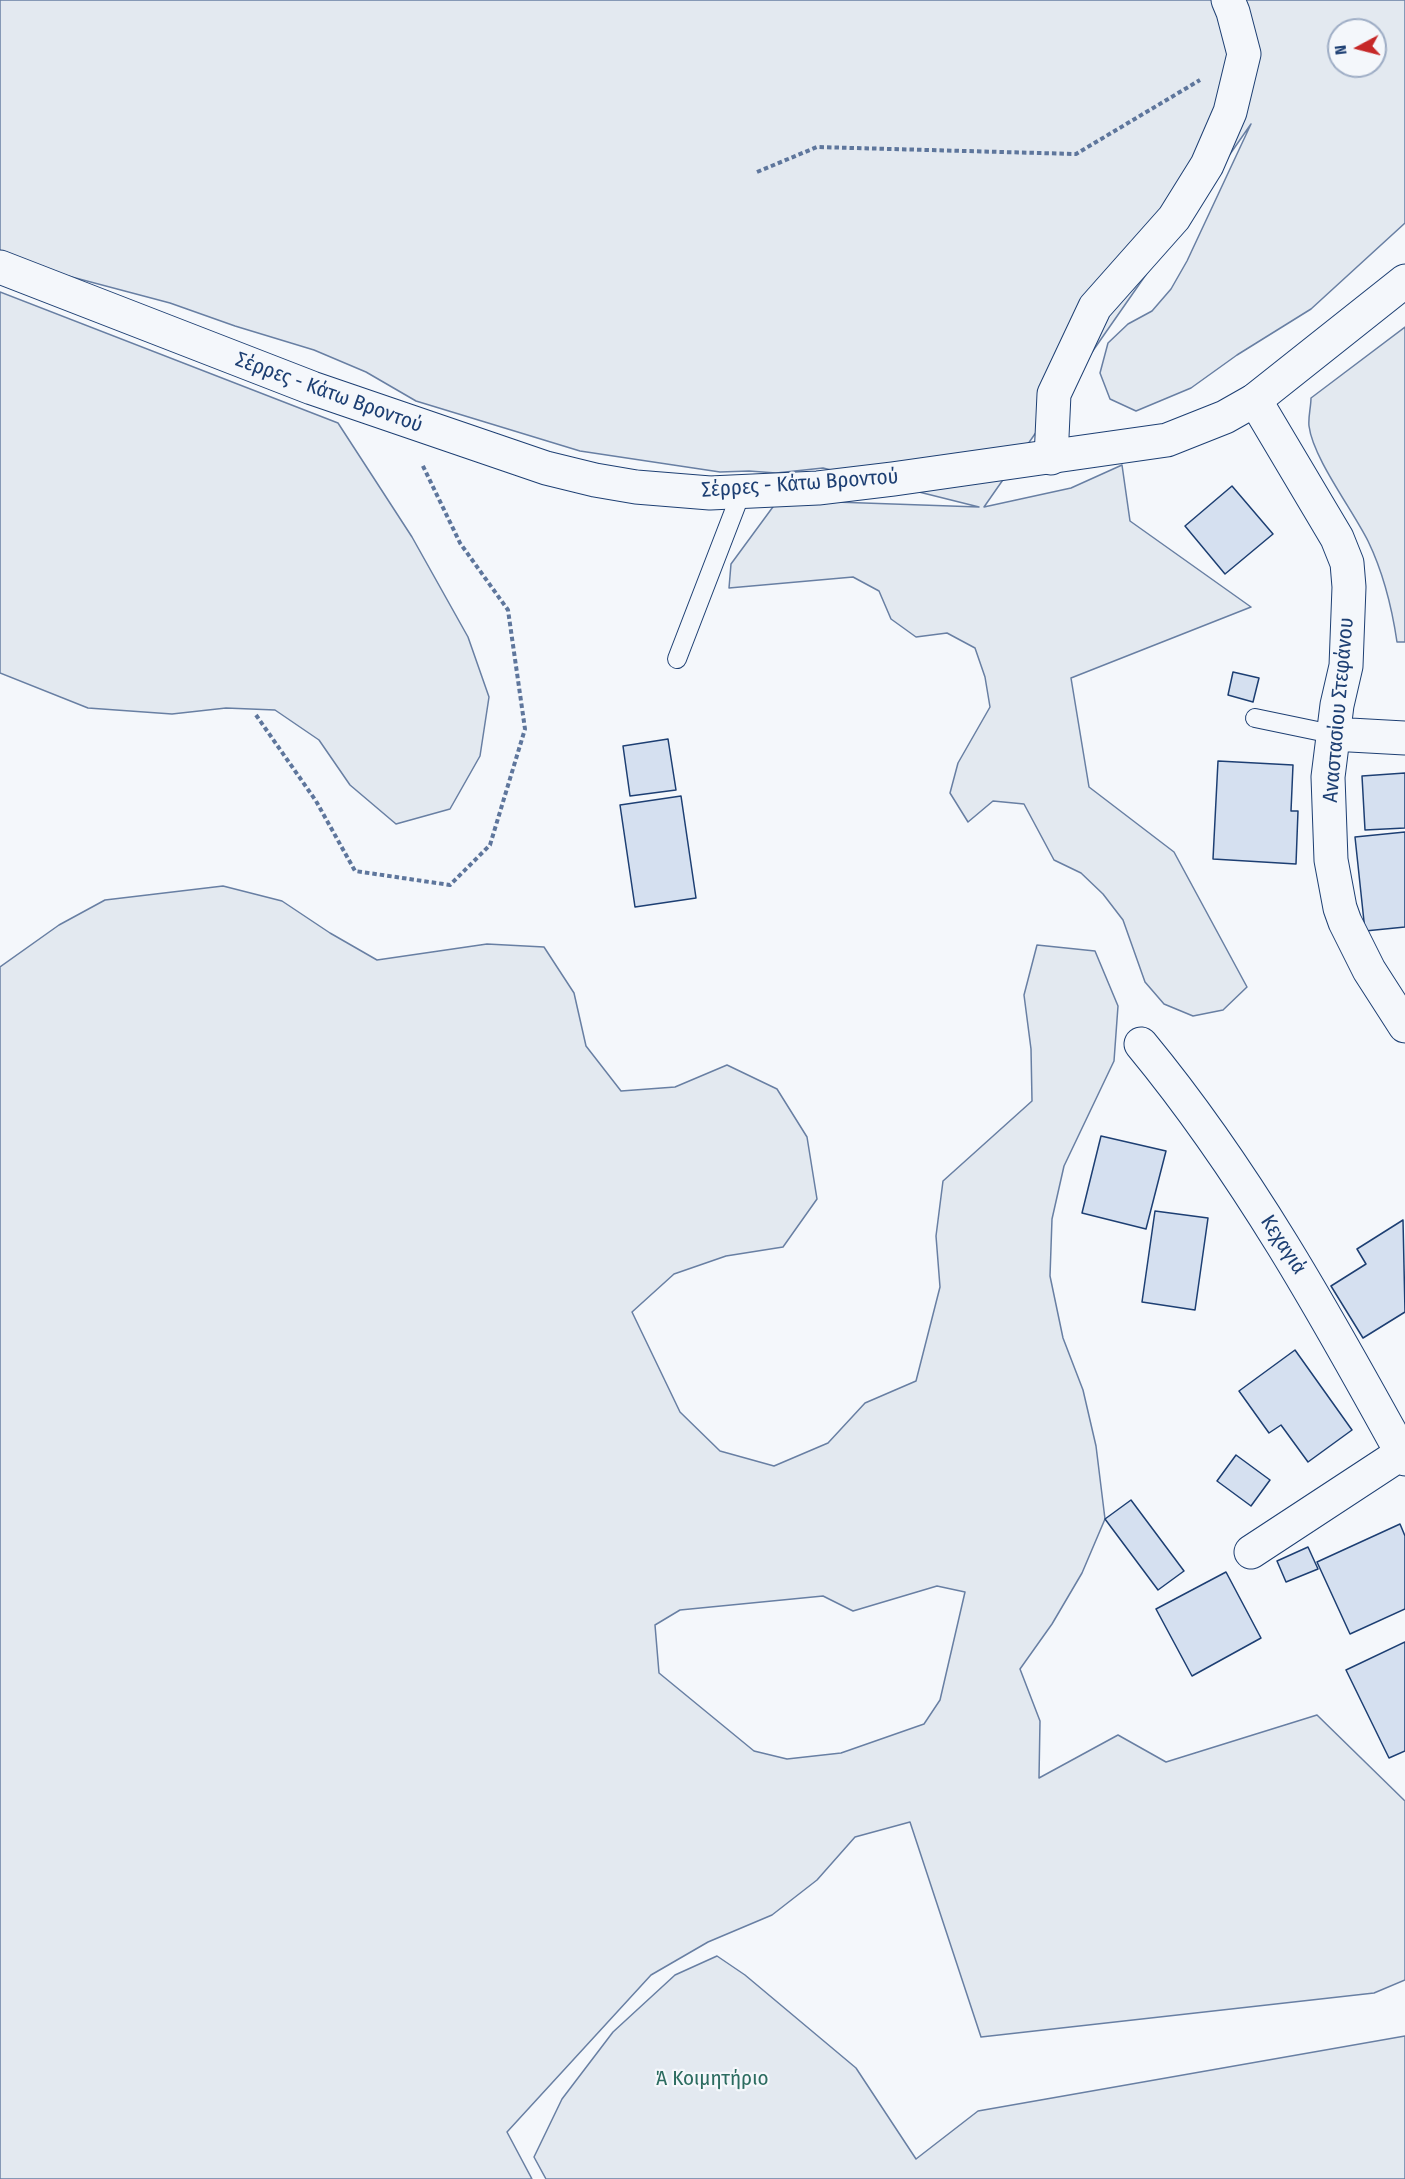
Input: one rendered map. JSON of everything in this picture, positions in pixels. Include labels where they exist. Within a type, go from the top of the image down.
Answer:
[{"type":"street","points":[[1051,458],[1054,394],[1095,307],[1174,218],[1207,165],[1230,112],[1244,54],[1228,0]]},
{"type":"street","name":"Σέρρες - Κάτω Βροντού","points":[[0,267],[312,388],[546,468],[636,487],[741,492],[861,483],[1167,440],[1225,417],[1255,400],[1405,281]]},
{"type":"street","name":"Αναστασίου Στεφάνου","points":[[1255,400],[1337,538],[1347,563],[1349,587],[1346,666],[1332,734],[1328,777],[1331,860],[1340,908],[1369,970],[1405,1026]]},
{"type":"street","points":[[1332,734],[1405,738]]},
{"type":"street","name":"Κεχαγιά","points":[[1141,1044],[1199,1118],[1290,1255],[1340,1340],[1403,1456]]},
{"type":"street","points":[[1251,1552],[1403,1456]]},
{"type":"lane","points":[[678,659],[741,492]]},
{"type":"lane","points":[[1255,718],[1332,734]]},
{"type":"path","points":[[757,172],[817,147],[1076,154],[1244,54]]},
{"type":"path","points":[[256,715],[316,801],[355,871],[450,885],[490,845],[525,729],[508,610],[460,543],[427,477],[406,422]]},
{"type":"green space","points":[[0,0],[1405,0],[1405,223],[1311,309],[1237,355],[1191,388],[1136,411],[1110,399],[1100,373],[1108,343],[1128,324],[1152,311],[1171,289],[1187,261],[1251,124],[984,507],[1071,488],[1122,465],[1130,521],[1251,607],[1071,678],[1089,787],[1174,852],[1247,987],[1223,1010],[1193,1016],[1164,1004],[1145,982],[1123,920],[1103,894],[1081,873],[1054,860],[1024,804],[993,801],[968,822],[950,793],[958,763],[990,707],[985,677],[975,648],[947,633],[916,637],[891,619],[879,591],[853,577],[729,588],[731,564],[778,500],[979,507],[823,468],[776,473],[720,472],[580,451],[416,401],[366,372],[314,350],[170,303],[0,258]]},
{"type":"green space","points":[[0,292],[338,423],[412,537],[468,637],[489,697],[480,756],[450,809],[396,824],[350,785],[319,740],[275,710],[226,708],[172,714],[88,708],[0,673]]},
{"type":"green space","points":[[1405,327],[1405,642],[1397,642],[1378,565],[1368,541],[1318,453],[1309,423],[1311,398]]},
{"type":"green space","points":[[223,886],[282,901],[330,933],[377,960],[487,944],[544,947],[574,993],[586,1046],[621,1091],[675,1087],[727,1065],[777,1089],[807,1137],[817,1199],[783,1247],[726,1256],[674,1274],[632,1312],[680,1412],[720,1451],[774,1466],[828,1443],[865,1403],[916,1381],[940,1287],[936,1236],[943,1181],[1032,1101],[1031,1049],[1024,995],[1037,945],[1095,951],[1118,1006],[1114,1061],[1064,1166],[1052,1219],[1050,1276],[1063,1338],[1083,1390],[1096,1446],[1105,1519],[1082,1573],[1052,1624],[1020,1669],[1040,1721],[1039,1778],[1118,1735],[1166,1762],[1317,1715],[1405,1801],[1405,1980],[1374,1993],[981,2037],[910,1822],[855,1837],[817,1880],[772,1915],[708,1942],[651,1975],[507,2132],[532,2179],[0,2179],[0,967],[59,925],[105,900]],"holes":[[[937,1586],[965,1592],[940,1700],[924,1724],[841,1753],[787,1759],[754,1751],[659,1673],[655,1625],[680,1610],[823,1596],[853,1611]]]},
{"type":"green space","name":"Ά Κοιμητήριο","points":[[717,1956],[745,1975],[856,2068],[916,2159],[978,2111],[1405,2036],[1405,2179],[546,2179],[534,2157],[562,2099],[613,2032],[675,1975]]},
{"type":"building","points":[[1232,486],[1273,534],[1225,574],[1185,526]]},
{"type":"building","points":[[1233,672],[1259,678],[1253,702],[1228,695]]},
{"type":"building","points":[[668,739],[676,790],[630,796],[623,746]]},
{"type":"building","points":[[1218,761],[1293,765],[1291,811],[1298,811],[1296,864],[1213,859]]},
{"type":"building","points":[[1405,773],[1405,828],[1365,830],[1362,776]]},
{"type":"building","points":[[681,796],[696,898],[635,907],[620,805]]},
{"type":"building","points":[[1405,832],[1405,927],[1365,931],[1355,837]]},
{"type":"building","points":[[1101,1136],[1166,1151],[1146,1229],[1082,1213]]},
{"type":"building","points":[[1155,1211],[1208,1218],[1195,1310],[1142,1302]]},
{"type":"building","points":[[1403,1220],[1405,1312],[1363,1338],[1331,1286],[1366,1264],[1357,1249]]},
{"type":"building","points":[[1295,1350],[1352,1430],[1308,1462],[1281,1425],[1269,1433],[1239,1391]]},
{"type":"building","points":[[1236,1455],[1270,1480],[1251,1506],[1217,1481]]},
{"type":"building","points":[[1131,1500],[1184,1571],[1158,1590],[1105,1519]]},
{"type":"building","points":[[1400,1524],[1405,1536],[1405,1609],[1350,1634],[1317,1562]]},
{"type":"building","points":[[1308,1547],[1318,1569],[1286,1582],[1277,1561]]},
{"type":"building","points":[[1226,1572],[1261,1638],[1192,1676],[1156,1609]]},
{"type":"building","points":[[1405,1642],[1405,1751],[1389,1758],[1346,1670]]}]
